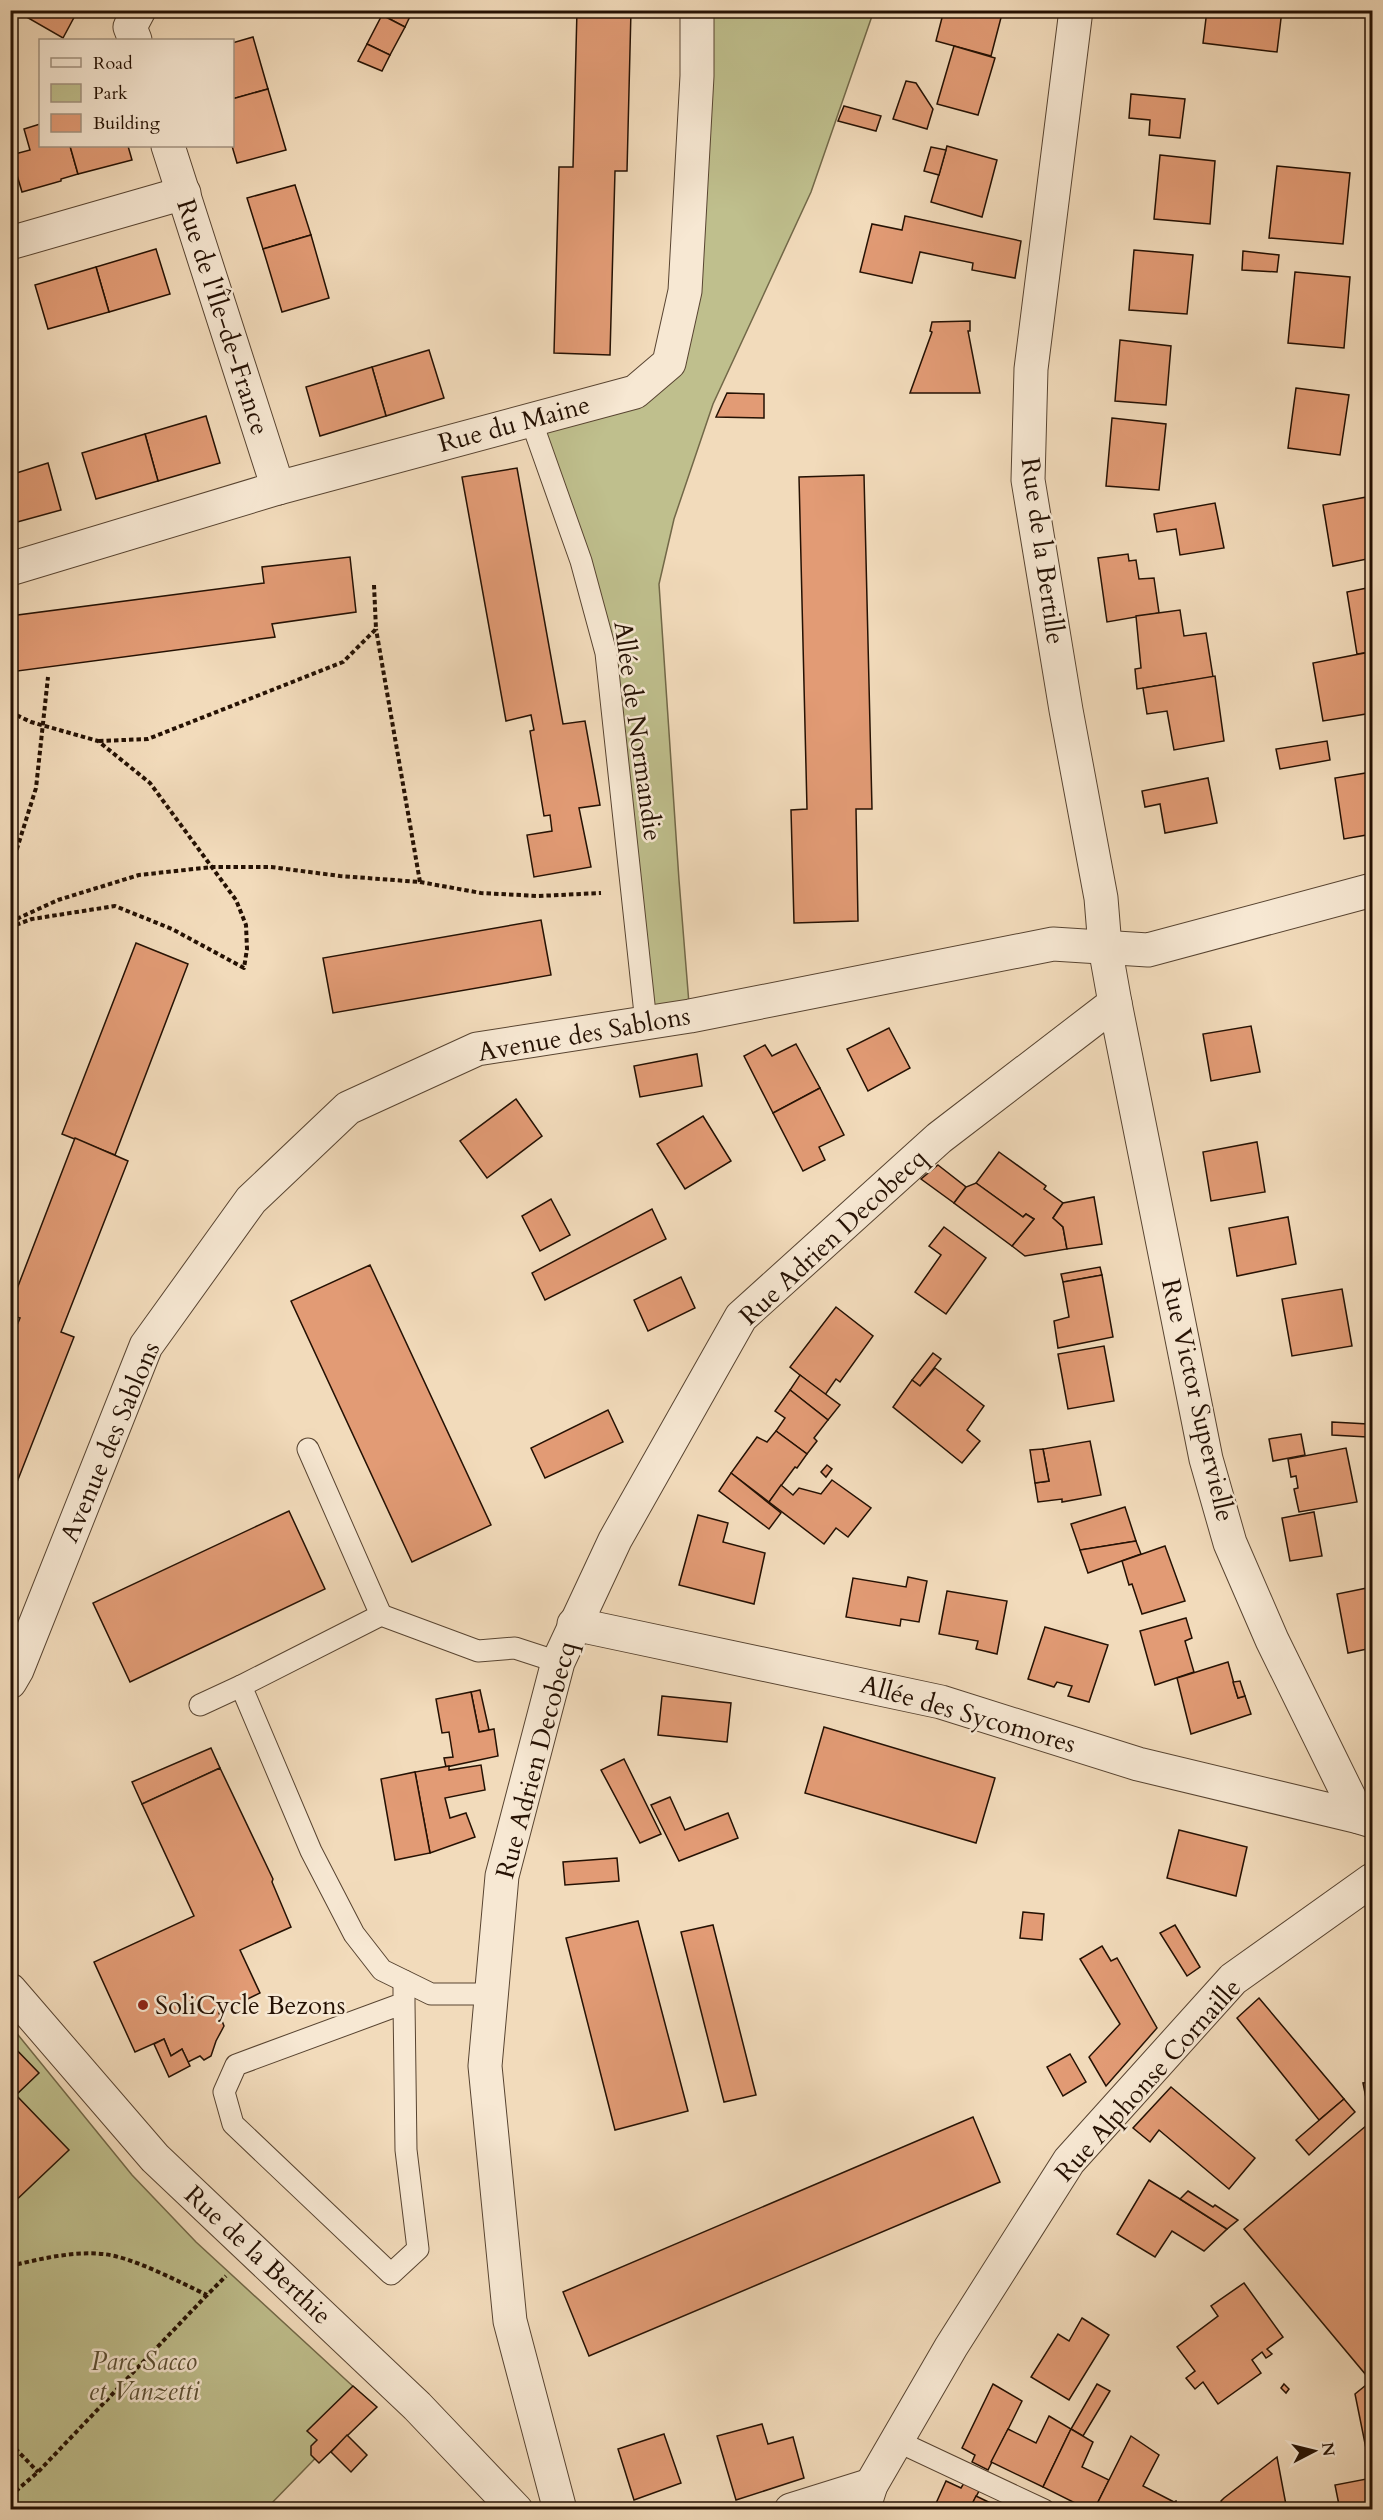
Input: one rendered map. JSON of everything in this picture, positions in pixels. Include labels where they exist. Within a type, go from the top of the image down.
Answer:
[{"type":"street","points":[[135,39],[130,27],[139,10]]},
{"type":"street","name":"Rue du Maine","points":[[10,569],[278,488],[635,392],[669,363],[685,291],[697,76],[698,10]]},
{"type":"street","name":"Rue de la Bertille","points":[[1076,10],[1031,369],[1028,480],[1066,710],[1101,898],[1105,946]]},
{"type":"street","name":"Rue de l'Île-de-France","points":[[168,147],[278,488]]},
{"type":"street","points":[[10,243],[184,193]]},
{"type":"street","name":"Avenue des Sablons","points":[[10,1682],[17,1670],[146,1346],[251,1200],[348,1108],[477,1049],[690,1016],[1053,944],[1148,950],[1372,890]]},
{"type":"street","name":"Rue Victor Supervielle","points":[[1105,946],[1206,1460],[1230,1543],[1272,1640],[1366,1819]]},
{"type":"street","name":"Rue Adrien Decobecq","points":[[560,2510],[510,2321],[485,2066],[502,1876],[558,1662],[615,1540],[741,1317],[939,1138],[1115,1004]]},
{"type":"street","name":"Allée des Sycomores","points":[[574,1624],[941,1702],[1138,1764],[1366,1819]]},
{"type":"street","name":"Rue Alphonse Cornaille","points":[[867,2497],[951,2347],[1069,2161],[1233,1979],[1372,1880]]},
{"type":"street","name":"Rue de la Berthie","points":[[10,1990],[155,2158],[417,2406],[516,2510]]},
{"type":"street","points":[[790,2510],[867,2497]]},
{"type":"lane","name":"Allée de Normandie","points":[[531,420],[581,561],[606,653],[646,1023]]},
{"type":"lane","points":[[308,1449],[381,1615],[478,1651],[515,1648],[558,1662]]},
{"type":"lane","points":[[200,1705],[381,1615]]},
{"type":"lane","points":[[241,1686],[311,1851],[354,1934],[382,1970],[431,1994],[492,1994]]},
{"type":"lane","points":[[404,1981],[406,2150],[418,2249],[391,2274],[233,2124],[224,2092],[236,2065],[404,2003]]},
{"type":"lane","points":[[897,2441],[1044,2510]]},
{"type":"path","points":[[374,585],[376,629],[420,882]]},
{"type":"path","points":[[10,712],[42,725],[98,741],[148,739],[343,662],[376,629]]},
{"type":"path","points":[[10,871],[36,788],[48,676]]},
{"type":"path","points":[[10,927],[32,918],[115,906],[172,929],[244,968],[247,949],[246,925],[236,900],[150,783],[98,741]]},
{"type":"path","points":[[10,922],[58,900],[139,875],[212,867],[271,867],[340,876],[420,882],[493,894],[538,896],[632,892]]},
{"type":"path","points":[[10,2496],[38,2472],[207,2295],[253,2251]]},
{"type":"path","points":[[10,2266],[52,2257],[104,2254],[146,2267],[207,2295]]},
{"type":"path","points":[[10,2444],[38,2472]]},
{"type":"green space","points":[[853,10],[872,16],[811,192],[713,404],[674,519],[659,584],[690,1016],[646,1023],[606,653],[531,420],[669,363],[697,11]]},
{"type":"green space","name":"Parc Sacco et Vanzetti","points":[[10,2025],[132,2175],[196,2242],[370,2402],[266,2509],[11,2509]]},
{"type":"building","points":[[26,10],[78,10],[63,38],[23,15]]},
{"type":"building","points":[[384,10],[413,10],[405,27],[382,15]]},
{"type":"building","points":[[577,10],[631,10],[627,171],[615,171],[610,355],[554,353],[559,167],[573,167]]},
{"type":"building","points":[[944,10],[1003,10],[991,56],[936,41]]},
{"type":"building","points":[[1207,10],[1282,10],[1277,52],[1203,43]]},
{"type":"building","points":[[382,15],[405,27],[390,55],[367,44]]},
{"type":"building","points":[[253,37],[268,89],[234,98],[234,42]]},
{"type":"building","points":[[367,44],[390,55],[382,71],[358,61]]},
{"type":"building","points":[[954,46],[995,58],[978,115],[937,104]]},
{"type":"building","points":[[906,81],[916,83],[933,109],[927,129],[893,119]]},
{"type":"building","points":[[268,89],[286,150],[237,163],[232,147],[234,98]]},
{"type":"building","points":[[1131,94],[1185,99],[1180,138],[1149,135],[1150,120],[1129,118]]},
{"type":"building","points":[[844,106],[881,116],[876,131],[838,121]]},
{"type":"building","points":[[39,124],[39,147],[70,147],[78,174],[22,192],[11,155],[30,150],[24,129]]},
{"type":"building","points":[[947,146],[997,160],[982,217],[931,202]]},
{"type":"building","points":[[70,147],[128,147],[132,160],[78,174]]},
{"type":"building","points":[[931,147],[946,150],[939,175],[924,171]]},
{"type":"building","points":[[1160,155],[1215,161],[1210,224],[1154,219]]},
{"type":"building","points":[[1277,166],[1350,173],[1343,244],[1269,238]]},
{"type":"building","points":[[295,185],[311,235],[263,249],[247,198]]},
{"type":"building","points":[[905,216],[1021,241],[1015,278],[972,270],[973,263],[920,252],[912,283],[860,272],[872,224],[902,230]]},
{"type":"building","points":[[311,235],[329,298],[282,312],[263,249]]},
{"type":"building","points":[[156,249],[170,294],[109,312],[96,267]]},
{"type":"building","points":[[1134,250],[1193,255],[1187,314],[1129,310]]},
{"type":"building","points":[[1243,251],[1279,255],[1277,272],[1242,270]]},
{"type":"building","points":[[96,267],[109,312],[48,329],[35,285]]},
{"type":"building","points":[[1295,272],[1350,277],[1344,348],[1288,343]]},
{"type":"building","points":[[970,321],[970,331],[968,331],[980,393],[910,393],[932,332],[930,331],[932,322]]},
{"type":"building","points":[[1120,340],[1171,346],[1166,405],[1115,401]]},
{"type":"building","points":[[429,350],[444,398],[386,416],[372,367]]},
{"type":"building","points":[[372,367],[386,416],[320,436],[306,387]]},
{"type":"building","points":[[1296,388],[1349,395],[1340,455],[1288,448]]},
{"type":"building","points":[[727,393],[764,394],[764,418],[716,417]]},
{"type":"building","points":[[206,416],[220,463],[158,481],[145,434]]},
{"type":"building","points":[[1112,418],[1166,424],[1159,490],[1106,486]]},
{"type":"building","points":[[145,434],[158,481],[96,499],[82,453]]},
{"type":"building","points":[[48,463],[61,510],[10,524],[10,475]]},
{"type":"building","points":[[517,468],[563,724],[585,721],[600,805],[579,808],[591,867],[534,877],[527,835],[552,831],[550,815],[544,816],[530,731],[534,730],[531,715],[506,721],[462,477]]},
{"type":"building","points":[[864,475],[872,809],[856,809],[858,921],[794,923],[791,810],[807,809],[799,477]]},
{"type":"building","points":[[1372,496],[1372,558],[1333,566],[1323,505]]},
{"type":"building","points":[[1215,503],[1224,548],[1180,555],[1176,529],[1157,532],[1154,514]]},
{"type":"building","points":[[1128,554],[1129,561],[1136,560],[1139,579],[1154,578],[1159,613],[1107,622],[1098,558]]},
{"type":"building","points":[[350,557],[356,612],[272,624],[275,637],[10,672],[10,616],[264,583],[262,567]]},
{"type":"building","points":[[1372,587],[1372,652],[1357,654],[1347,592]]},
{"type":"building","points":[[1180,610],[1184,636],[1206,633],[1213,677],[1137,689],[1135,669],[1141,668],[1136,616]]},
{"type":"building","points":[[1370,652],[1372,713],[1323,721],[1313,663]]},
{"type":"building","points":[[1215,676],[1224,741],[1174,750],[1167,711],[1147,714],[1143,688]]},
{"type":"building","points":[[1327,741],[1330,760],[1280,769],[1276,749]]},
{"type":"building","points":[[1372,772],[1372,834],[1344,839],[1335,778]]},
{"type":"building","points":[[1208,778],[1217,823],[1165,833],[1160,804],[1145,807],[1142,791]]},
{"type":"building","points":[[541,920],[551,975],[333,1013],[323,958]]},
{"type":"building","points":[[136,943],[188,964],[115,1155],[62,1134]]},
{"type":"building","points":[[1251,1026],[1260,1072],[1211,1081],[1203,1034]]},
{"type":"building","points":[[889,1028],[910,1068],[868,1091],[847,1049]]},
{"type":"building","points":[[796,1044],[820,1088],[773,1113],[744,1056],[765,1045],[772,1056]]},
{"type":"building","points":[[697,1054],[702,1086],[640,1097],[634,1066]]},
{"type":"building","points":[[820,1088],[844,1135],[819,1147],[825,1160],[803,1171],[773,1113]]},
{"type":"building","points":[[516,1099],[542,1136],[487,1178],[460,1141]]},
{"type":"building","points":[[703,1116],[731,1161],[685,1189],[657,1144]]},
{"type":"building","points":[[75,1138],[128,1161],[61,1332],[74,1337],[10,1500],[10,1342],[20,1318],[10,1315],[10,1307]]},
{"type":"building","points":[[1257,1142],[1265,1192],[1211,1201],[1203,1152]]},
{"type":"building","points":[[999,1152],[1046,1186],[1044,1189],[1063,1203],[1053,1218],[1063,1227],[1067,1249],[1025,1256],[1012,1246],[1034,1219],[1026,1214],[1023,1217],[976,1183]]},
{"type":"building","points":[[938,1165],[966,1187],[954,1203],[921,1179]]},
{"type":"building","points":[[976,1183],[1023,1217],[1026,1214],[1034,1219],[1012,1246],[954,1203],[966,1187]]},
{"type":"building","points":[[1094,1197],[1102,1244],[1067,1249],[1063,1227],[1053,1218],[1063,1203]]},
{"type":"building","points":[[551,1199],[570,1235],[540,1251],[522,1216]]},
{"type":"building","points":[[652,1209],[666,1239],[545,1300],[532,1273]]},
{"type":"building","points":[[1288,1217],[1296,1264],[1237,1276],[1229,1228]]},
{"type":"building","points":[[944,1227],[986,1258],[946,1314],[915,1292],[941,1255],[929,1246]]},
{"type":"building","points":[[370,1265],[491,1525],[412,1562],[291,1301]]},
{"type":"building","points":[[1100,1267],[1102,1275],[1063,1282],[1061,1274]]},
{"type":"building","points":[[1102,1275],[1113,1337],[1058,1348],[1054,1321],[1069,1317],[1063,1282]]},
{"type":"building","points":[[681,1277],[695,1308],[648,1331],[634,1300]]},
{"type":"building","points":[[1342,1289],[1352,1346],[1292,1356],[1282,1299]]},
{"type":"building","points":[[836,1307],[873,1336],[840,1382],[836,1379],[825,1395],[790,1367]]},
{"type":"building","points":[[1104,1346],[1114,1401],[1068,1409],[1058,1354]]},
{"type":"building","points":[[933,1353],[941,1359],[920,1386],[912,1380]]},
{"type":"building","points":[[935,1368],[984,1406],[967,1430],[980,1441],[962,1463],[893,1407],[912,1380],[920,1386]]},
{"type":"building","points":[[800,1375],[840,1405],[828,1420],[790,1390]]},
{"type":"building","points":[[790,1390],[828,1420],[814,1438],[817,1441],[807,1454],[776,1431],[785,1418],[775,1411]]},
{"type":"building","points":[[1372,1404],[1372,1433],[1367,1405]]},
{"type":"building","points":[[608,1410],[623,1442],[545,1478],[531,1448]]},
{"type":"building","points":[[1332,1422],[1368,1424],[1367,1437],[1332,1435]]},
{"type":"building","points":[[776,1431],[807,1454],[769,1502],[731,1473],[757,1437],[767,1442]]},
{"type":"building","points":[[1301,1434],[1305,1455],[1273,1461],[1269,1439]]},
{"type":"building","points":[[1090,1441],[1101,1495],[1062,1502],[1062,1499],[1038,1502],[1035,1483],[1049,1481],[1043,1449]]},
{"type":"building","points":[[1346,1448],[1357,1502],[1299,1512],[1294,1489],[1298,1488],[1296,1476],[1291,1477],[1288,1459]]},
{"type":"building","points":[[1043,1449],[1049,1481],[1035,1483],[1030,1450]]},
{"type":"building","points":[[827,1465],[832,1469],[826,1477],[821,1472]]},
{"type":"building","points":[[731,1473],[781,1513],[769,1529],[719,1491]]},
{"type":"building","points":[[832,1480],[871,1508],[848,1537],[836,1528],[824,1544],[769,1502],[781,1485],[793,1495],[799,1488],[821,1494]]},
{"type":"building","points":[[1125,1507],[1136,1541],[1080,1550],[1071,1524]]},
{"type":"building","points":[[289,1511],[325,1589],[130,1682],[93,1603]]},
{"type":"building","points":[[1314,1512],[1322,1556],[1290,1561],[1282,1518]]},
{"type":"building","points":[[698,1515],[728,1523],[723,1542],[765,1553],[754,1604],[679,1585]]},
{"type":"building","points":[[1136,1541],[1141,1554],[1088,1573],[1080,1550]]},
{"type":"building","points":[[1165,1546],[1185,1601],[1142,1614],[1132,1584],[1129,1585],[1122,1561]]},
{"type":"building","points":[[908,1577],[927,1581],[919,1622],[901,1619],[900,1626],[846,1617],[853,1578],[906,1587]]},
{"type":"building","points":[[1372,1587],[1372,1648],[1348,1653],[1337,1594]]},
{"type":"building","points":[[947,1591],[1007,1601],[997,1654],[976,1649],[978,1641],[939,1634]]},
{"type":"building","points":[[1186,1618],[1192,1638],[1185,1641],[1194,1672],[1155,1685],[1140,1631]]},
{"type":"building","points":[[1045,1627],[1108,1645],[1089,1702],[1068,1696],[1072,1686],[1057,1682],[1054,1687],[1028,1679]]},
{"type":"building","points":[[1228,1662],[1238,1698],[1245,1696],[1251,1714],[1191,1734],[1177,1678]]},
{"type":"building","points":[[1240,1681],[1245,1696],[1238,1698],[1233,1682]]},
{"type":"building","points":[[480,1690],[489,1730],[479,1732],[471,1692]]},
{"type":"building","points":[[471,1692],[479,1732],[494,1729],[498,1756],[446,1767],[444,1758],[453,1757],[449,1732],[442,1733],[436,1699]]},
{"type":"building","points":[[662,1696],[731,1703],[727,1742],[658,1735]]},
{"type":"building","points":[[824,1727],[995,1778],[976,1843],[805,1793]]},
{"type":"building","points":[[211,1748],[220,1768],[142,1804],[132,1782]]},
{"type":"building","points":[[624,1759],[661,1834],[640,1843],[601,1770]]},
{"type":"building","points":[[481,1765],[485,1790],[445,1798],[450,1818],[466,1813],[475,1837],[430,1853],[415,1772],[449,1766],[449,1770]]},
{"type":"building","points":[[220,1768],[273,1879],[272,1882],[291,1927],[240,1950],[260,1993],[219,2013],[224,2026],[211,2056],[204,2060],[200,2056],[188,2062],[182,2049],[171,2056],[164,2039],[135,2052],[94,1962],[194,1916],[142,1804]]},
{"type":"building","points":[[415,1772],[430,1853],[395,1860],[381,1779]]},
{"type":"building","points":[[670,1797],[685,1830],[728,1813],[738,1838],[679,1861],[651,1805]]},
{"type":"building","points":[[1179,1830],[1247,1847],[1236,1896],[1167,1878]]},
{"type":"building","points":[[617,1858],[619,1881],[565,1885],[563,1862]]},
{"type":"building","points":[[1023,1912],[1044,1914],[1042,1940],[1020,1938]]},
{"type":"building","points":[[638,1921],[688,2111],[615,2130],[566,1938]]},
{"type":"building","points":[[713,1925],[756,2095],[724,2102],[681,1932]]},
{"type":"building","points":[[1175,1925],[1200,1967],[1187,1976],[1160,1933]]},
{"type":"building","points":[[1102,1946],[1111,1961],[1117,1958],[1157,2028],[1106,2086],[1089,2057],[1120,2024],[1080,1959]]},
{"type":"building","points":[[1259,1998],[1344,2099],[1319,2120],[1237,2018]]},
{"type":"building","points":[[164,2039],[171,2056],[182,2049],[190,2066],[169,2077],[154,2044]]},
{"type":"building","points":[[10,2043],[39,2073],[16,2095],[69,2150],[10,2206]]},
{"type":"building","points":[[1070,2054],[1086,2082],[1063,2096],[1047,2067]]},
{"type":"building","points":[[1372,2082],[1372,2123],[1371,2123],[1363,2083]]},
{"type":"building","points":[[1171,2087],[1255,2158],[1229,2189],[1159,2130],[1150,2142],[1133,2128]]},
{"type":"building","points":[[1344,2099],[1355,2112],[1309,2155],[1296,2140]]},
{"type":"building","points":[[973,2117],[1000,2182],[589,2356],[563,2292]]},
{"type":"building","points":[[1367,2125],[1372,2132],[1372,2478],[1355,2394],[1371,2381],[1244,2229]]},
{"type":"building","points":[[1149,2180],[1227,2229],[1204,2251],[1172,2231],[1155,2257],[1117,2234]]},
{"type":"building","points":[[1188,2191],[1238,2220],[1227,2229],[1180,2199]]},
{"type":"building","points":[[1244,2283],[1283,2337],[1267,2349],[1272,2354],[1266,2358],[1262,2352],[1252,2360],[1261,2373],[1218,2404],[1203,2382],[1195,2389],[1186,2378],[1195,2371],[1177,2347],[1218,2316],[1211,2306]]},
{"type":"building","points":[[1082,2318],[1109,2335],[1069,2400],[1031,2377],[1058,2334],[1069,2341]]},
{"type":"building","points":[[993,2384],[1022,2401],[988,2470],[972,2462],[975,2455],[962,2448]]},
{"type":"building","points":[[1097,2384],[1110,2391],[1083,2436],[1071,2429]]},
{"type":"building","points":[[1284,2384],[1289,2389],[1286,2393],[1281,2388]]},
{"type":"building","points":[[353,2386],[377,2407],[319,2463],[311,2455],[311,2446],[317,2440],[307,2431]]},
{"type":"building","points":[[1049,2416],[1071,2429],[1043,2487],[991,2462],[1008,2429],[1036,2443]]},
{"type":"building","points":[[762,2424],[768,2444],[793,2437],[804,2478],[736,2500],[717,2436]]},
{"type":"building","points":[[1071,2429],[1093,2442],[1082,2467],[1109,2480],[1094,2510],[1089,2510],[1043,2487]]},
{"type":"building","points":[[664,2434],[681,2483],[634,2500],[618,2449]]},
{"type":"building","points":[[347,2435],[367,2455],[351,2472],[331,2452]]},
{"type":"building","points":[[1131,2436],[1159,2455],[1143,2486],[1174,2502],[1164,2510],[1104,2510],[1096,2506]]},
{"type":"building","points":[[1277,2457],[1287,2510],[1223,2510],[1221,2501],[1224,2498]]},
{"type":"building","points":[[1372,2478],[1372,2510],[1340,2510],[1335,2485]]},
{"type":"building","points":[[946,2481],[961,2488],[964,2483],[979,2491],[969,2510],[933,2510]]},
{"type":"building","points":[[976,2496],[1005,2510],[969,2510]]},
{"type":"building","points":[[1176,2501],[1178,2510],[1164,2510],[1174,2502]]},
{"type":"place","name":"SoliCycle Bezons","points":[[143,2005]]}]
